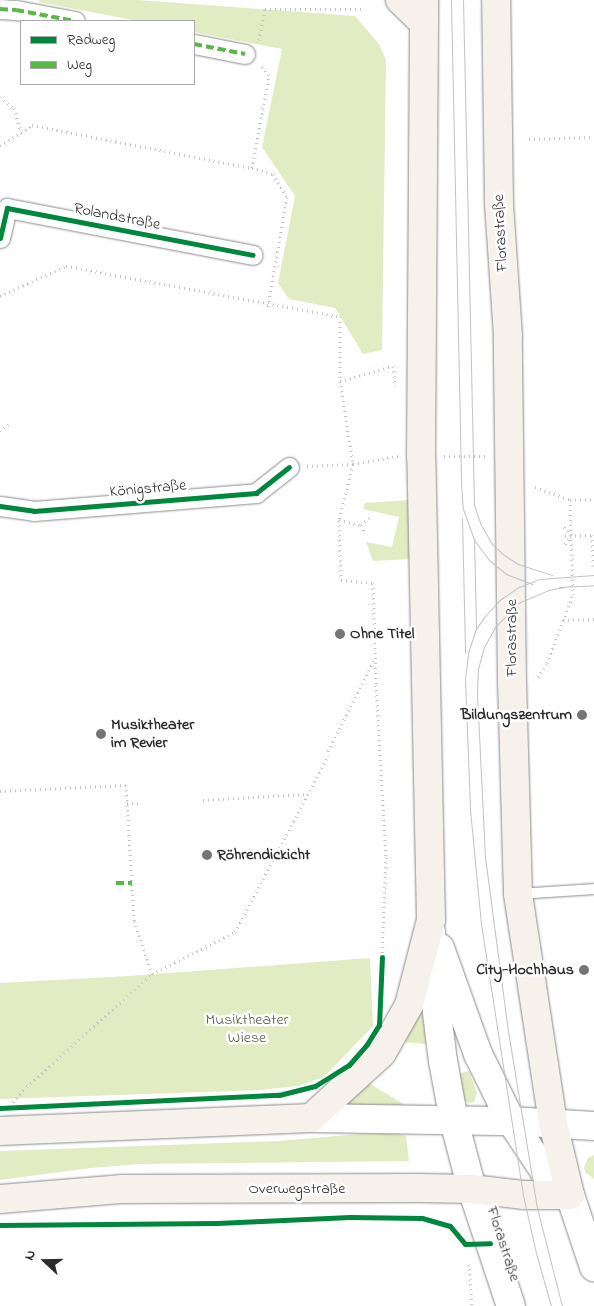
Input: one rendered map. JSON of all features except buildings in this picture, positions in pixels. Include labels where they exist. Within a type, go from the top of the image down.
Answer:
[{"type":"main road","points":[[400,0],[424,12]]},
{"type":"main road","name":"Florastraße","points":[[494,4],[499,203],[508,336],[511,456],[512,684],[518,894],[553,1123],[582,1195],[594,1267]]},
{"type":"main road","name":"Florastraße","points":[[424,12],[407,454],[433,981],[443,1061],[454,1121],[472,1189],[511,1306]]},
{"type":"main road","points":[[431,920],[478,1054],[511,1121],[546,1172],[582,1195]]},
{"type":"main road","name":"Florastraße","points":[[311,1118],[382,1052],[388,1044],[408,1005],[431,920]]},
{"type":"main road","points":[[5,1119],[311,1118],[511,1121],[594,1126]]},
{"type":"main road","name":"Overwegstraße","points":[[0,1199],[121,1189],[472,1189],[523,1195],[582,1195]]},
{"type":"street","points":[[0,9],[16,10],[70,20]]},
{"type":"street","points":[[195,44],[250,56]]},
{"type":"street","name":"Rolandstraße","points":[[0,238],[7,208],[253,255]]},
{"type":"street","name":"Königstraße","points":[[0,506],[34,511],[256,493],[289,467]]},
{"type":"lane","points":[[518,894],[594,889]]},
{"type":"path","points":[[252,168],[269,75],[250,56],[265,9],[362,9]]},
{"type":"path","points":[[0,97],[14,108],[21,132]]},
{"type":"path","points":[[0,146],[32,125],[252,168],[273,174],[287,197],[268,306]]},
{"type":"path","points":[[529,139],[594,137]]},
{"type":"path","points":[[0,296],[66,266],[268,306],[340,317],[340,381],[353,464],[338,520],[341,580],[373,583],[375,658],[386,857],[382,957]]},
{"type":"path","points":[[340,381],[393,366],[395,392]]},
{"type":"path","points":[[0,431],[12,422]]},
{"type":"path","points":[[289,467],[353,464],[407,454],[511,456]]},
{"type":"path","points":[[533,486],[570,500],[594,499]]},
{"type":"path","points":[[535,681],[547,663],[573,595],[570,500]]},
{"type":"path","points":[[361,525],[369,518]]},
{"type":"path","points":[[338,520],[367,526]]},
{"type":"path","points":[[361,525],[365,534]]},
{"type":"path","points":[[564,527],[571,535]]},
{"type":"path","points":[[565,544],[571,535]]},
{"type":"path","points":[[565,536],[592,535],[593,568]]},
{"type":"path","points":[[564,620],[594,619]]},
{"type":"path","points":[[5,1119],[23,1090],[152,974],[235,932],[308,794],[375,658]]},
{"type":"path","points":[[0,791],[126,785],[134,922],[152,974]]},
{"type":"path","points":[[203,800],[308,794]]},
{"type":"path","points":[[127,804],[141,803]]},
{"type":"path","points":[[469,1263],[472,1282],[472,1306]]},
{"type":"green space","points":[[39,0],[138,0],[355,16],[379,44],[386,60],[382,350],[363,354],[335,308],[289,299],[278,283],[295,196],[262,147],[282,49],[195,32],[195,20],[133,20],[39,2]]},
{"type":"green space","points":[[411,500],[411,559],[373,561],[366,542],[392,547],[399,517],[363,509],[365,503]]},
{"type":"green space","name":"Musiktheater Wiese","points":[[370,958],[373,1026],[324,1077],[298,1086],[260,1090],[0,1099],[0,983],[129,976]]},
{"type":"green space","points":[[420,1001],[427,1044],[398,1042]]},
{"type":"green space","points":[[469,1071],[477,1093],[474,1102],[469,1103],[465,1101],[459,1085],[458,1074]]},
{"type":"green space","points":[[367,1082],[405,1105],[337,1105]]},
{"type":"green space","points":[[393,1133],[406,1136],[409,1161],[140,1164],[91,1168],[0,1180],[0,1151],[278,1141]]},
{"type":"green space","points":[[594,1155],[594,1179],[585,1172],[584,1167],[588,1158]]},
{"type":"tram line","points":[[451,0],[463,509],[474,540],[490,561],[506,574],[532,584]]},
{"type":"tram line","points":[[463,0],[474,505],[481,525],[492,544],[504,555],[518,564],[552,575]]},
{"type":"tram line","points":[[462,518],[465,653]]},
{"type":"tram line","points":[[474,539],[476,629]]},
{"type":"tram line","points":[[551,1306],[536,1253],[523,1195],[481,924],[470,809],[465,679],[468,653],[476,629],[501,599],[519,587],[540,579],[594,575]]},
{"type":"tram line","points":[[559,587],[594,585]]},
{"type":"tram line","points":[[562,1306],[537,1208],[507,1024],[485,857],[477,694],[478,669],[484,647],[495,627],[518,603],[548,590],[565,587]]},
{"type":"marked path","points":[[0,9],[16,10],[70,20]]},
{"type":"marked path","points":[[195,44],[245,54]]},
{"type":"marked path","points":[[116,883],[132,883]]},
{"type":"cycle path","points":[[0,238],[7,208],[253,255]]},
{"type":"cycle path","points":[[0,506],[34,511],[256,493],[289,467]]},
{"type":"cycle path","points":[[0,1108],[279,1095],[315,1086],[349,1065],[367,1044],[379,1025],[382,957]]},
{"type":"cycle path","points":[[0,1225],[217,1223],[350,1217],[422,1218],[450,1226],[465,1244],[490,1243]]},
{"type":"place","name":"Ohne Titel","points":[[340,634]]},
{"type":"place","name":"Bildungszentrum","points":[[582,715]]},
{"type":"place","name":"Musiktheater im Revier","points":[[101,734]]},
{"type":"place","name":"Röhrendickicht","points":[[207,855]]},
{"type":"place","name":"City-Hochhaus","points":[[584,970]]}]
